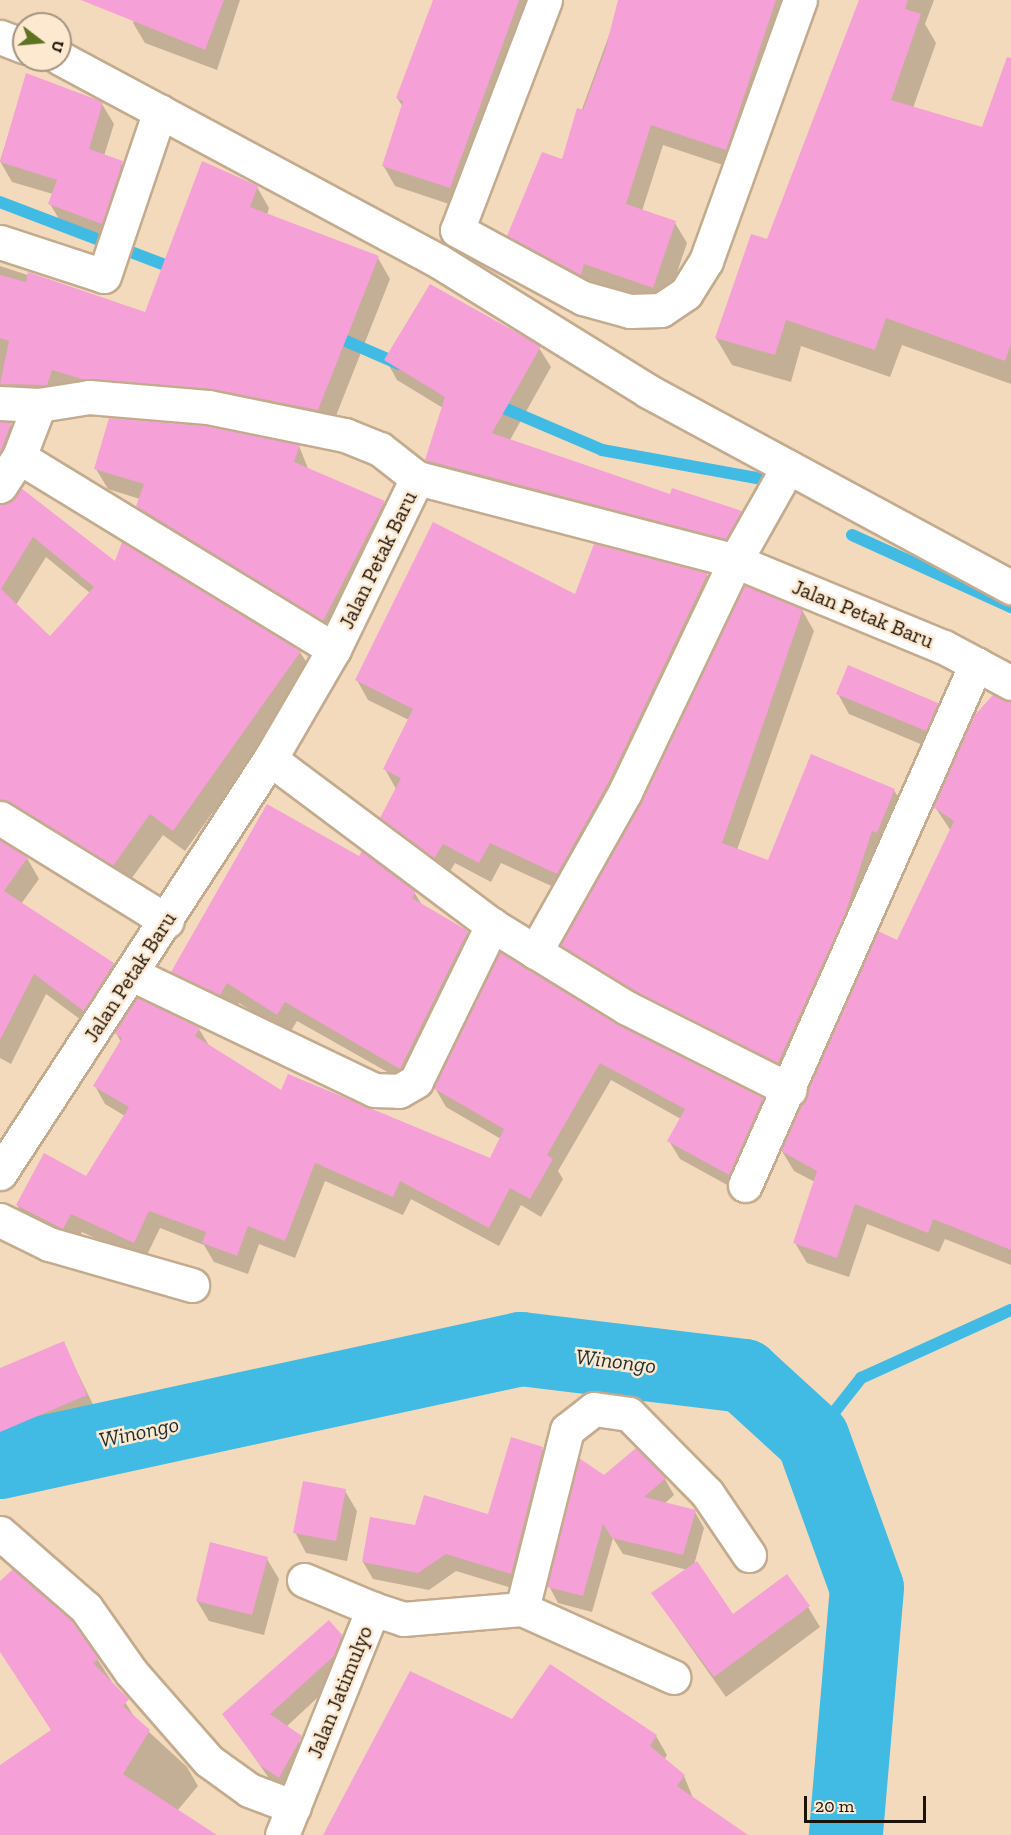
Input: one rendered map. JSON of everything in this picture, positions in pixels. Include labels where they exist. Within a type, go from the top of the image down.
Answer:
[{"type":"street","points":[[545,0],[457,230],[583,298],[630,312],[661,310],[686,293],[706,261],[800,0]]},
{"type":"street","points":[[72,64],[440,262],[648,391],[1011,587]]},
{"type":"street","points":[[0,242],[104,276],[160,111]]},
{"type":"street","points":[[0,403],[39,405],[89,397],[208,407],[309,426],[380,449],[417,478]]},
{"type":"street","points":[[0,486],[19,458],[39,405]]},
{"type":"street","points":[[19,458],[334,649]]},
{"type":"street","points":[[535,952],[646,751],[735,561],[788,467]]},
{"type":"street","name":"Jalan Petak Baru","points":[[0,1173],[134,975],[270,759],[334,649],[417,478],[735,561],[976,664],[1011,682]]},
{"type":"street","points":[[745,1185],[790,1090],[976,664]]},
{"type":"street","points":[[270,759],[492,926],[627,1008],[790,1090]]},
{"type":"street","points":[[0,818],[167,921]]},
{"type":"street","points":[[134,975],[374,1090],[399,1091],[416,1081],[492,926]]},
{"type":"street","points":[[0,1220],[49,1244],[192,1285]]},
{"type":"street","points":[[522,1609],[567,1430],[594,1409],[629,1414],[707,1493],[749,1555]]},
{"type":"street","points":[[0,1533],[86,1608],[130,1672],[208,1761],[288,1821]]},
{"type":"street","points":[[304,1580],[373,1609]]},
{"type":"street","name":"Jalan Jatimulyo","points":[[288,1821],[373,1609],[403,1619],[522,1609],[673,1677]]},
{"type":"building","points":[[81,0],[224,0],[205,50]]},
{"type":"building","points":[[433,0],[519,0],[450,188],[382,166],[403,101],[396,98]]},
{"type":"building","points":[[618,0],[776,0],[726,150],[651,125],[626,204],[676,221],[653,288],[584,264],[581,275],[507,236],[542,152],[562,159],[577,108],[583,110],[605,51]]},
{"type":"building","points":[[859,0],[908,0],[905,9],[921,14],[891,100],[982,127],[1007,57],[1011,58],[1011,344],[1005,361],[886,318],[875,350],[786,320],[775,355],[715,338],[751,234],[767,239]]},
{"type":"building","points":[[26,73],[103,102],[89,149],[123,161],[102,224],[48,204],[57,180],[0,162]]},
{"type":"building","points":[[202,161],[258,186],[250,207],[379,256],[318,410],[212,389],[82,379],[52,370],[47,385],[0,384],[9,341],[0,338],[0,275],[26,282],[28,272],[145,312]]},
{"type":"building","points":[[430,284],[541,346],[492,433],[670,494],[672,488],[742,511],[726,539],[425,460],[445,397],[384,360]]},
{"type":"building","points":[[109,418],[205,426],[300,445],[294,462],[385,501],[323,621],[136,506],[144,484],[94,469]]},
{"type":"building","points":[[0,422],[12,422],[0,452]]},
{"type":"building","points":[[21,488],[115,561],[122,542],[301,651],[173,831],[150,814],[113,866],[0,799],[0,505]],"holes":[[[33,537],[94,587],[50,636],[1,589]]]},
{"type":"building","points":[[433,522],[575,594],[594,544],[708,573],[608,783],[557,874],[490,843],[479,863],[443,844],[434,859],[380,818],[401,778],[383,769],[413,709],[355,680]]},
{"type":"building","points":[[744,585],[803,609],[722,843],[768,860],[811,754],[895,789],[877,833],[872,831],[845,914],[778,1063],[636,992],[560,945],[642,800]]},
{"type":"building","points":[[848,665],[938,703],[926,731],[836,694]]},
{"type":"building","points":[[993,695],[1011,702],[1011,1250],[933,1219],[928,1233],[855,1204],[837,1258],[793,1243],[817,1171],[781,1151],[878,931],[897,940],[954,821],[933,807],[973,717]]},
{"type":"building","points":[[267,804],[359,856],[362,851],[416,891],[412,898],[468,931],[400,1069],[285,1002],[277,1015],[227,983],[220,995],[171,972]]},
{"type":"building","points":[[0,840],[28,857],[4,891],[114,963],[84,1011],[34,974],[0,1040]]},
{"type":"building","points":[[500,952],[619,1025],[763,1098],[729,1175],[667,1141],[685,1109],[600,1063],[547,1155],[553,1159],[530,1199],[510,1188],[489,1228],[400,1181],[393,1197],[315,1163],[285,1241],[248,1226],[237,1256],[202,1243],[206,1232],[149,1211],[134,1243],[71,1214],[63,1229],[16,1205],[44,1153],[86,1176],[129,1107],[93,1086],[122,1038],[114,1033],[137,997],[200,1028],[195,1036],[281,1090],[288,1074],[490,1158],[504,1129],[433,1088]]},
{"type":"building","points":[[64,1341],[87,1395],[0,1432],[0,1368]]},
{"type":"building","points":[[511,1437],[543,1447],[511,1574],[446,1554],[418,1573],[362,1562],[370,1517],[415,1525],[424,1495],[488,1514]]},
{"type":"building","points":[[636,1448],[666,1478],[644,1497],[696,1510],[683,1555],[612,1538],[603,1524],[583,1596],[547,1587],[579,1458],[604,1475]]},
{"type":"building","points":[[303,1481],[346,1489],[336,1541],[293,1533]]},
{"type":"building","points":[[210,1542],[268,1557],[252,1615],[196,1601]]},
{"type":"building","points":[[697,1561],[733,1614],[787,1574],[810,1606],[714,1677],[651,1593]]},
{"type":"building","points":[[13,1569],[72,1621],[99,1659],[93,1663],[129,1699],[123,1706],[150,1730],[123,1774],[217,1835],[0,1835],[0,1765],[51,1730],[0,1652],[0,1581]]},
{"type":"building","points":[[329,1620],[342,1635],[334,1656],[270,1714],[302,1736],[279,1778],[261,1766],[222,1714]]},
{"type":"building","points":[[550,1664],[657,1735],[650,1746],[685,1775],[677,1786],[748,1835],[323,1835],[410,1671],[512,1719]]},
{"type":"waterway","points":[[0,202],[178,270]]},
{"type":"waterway","points":[[332,335],[399,364]]},
{"type":"waterway","points":[[492,403],[602,450],[778,482]]},
{"type":"waterway","points":[[852,535],[1011,607]]},
{"type":"waterway","points":[[813,1439],[861,1378],[1011,1310]]},
{"type":"waterway","name":"Winongo","points":[[0,1462],[521,1349],[744,1376],[813,1439],[867,1588],[846,1835]]}]
